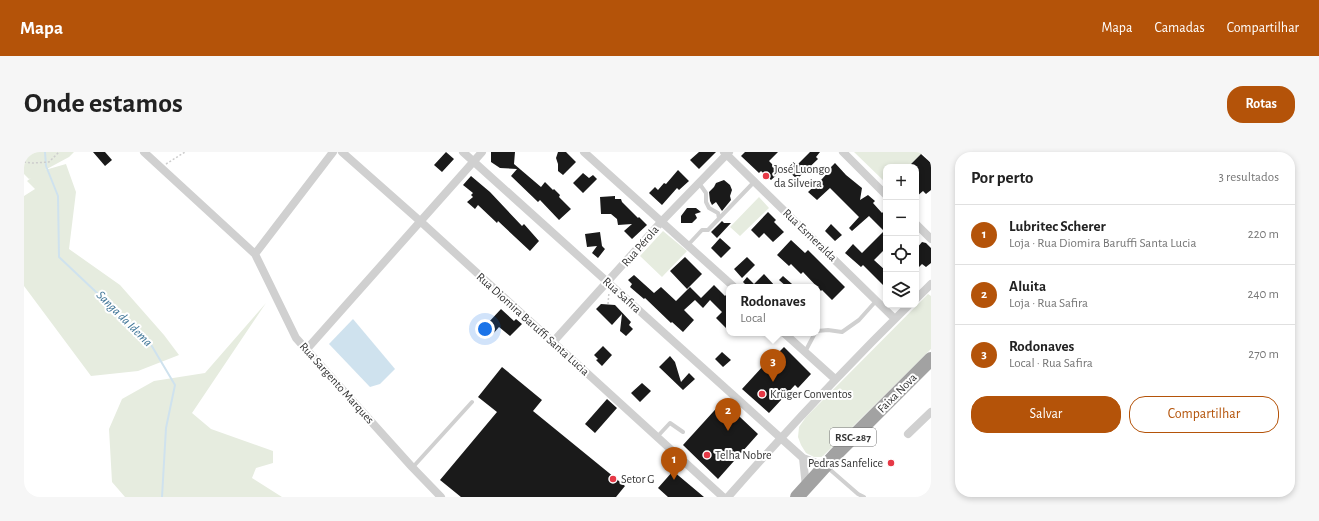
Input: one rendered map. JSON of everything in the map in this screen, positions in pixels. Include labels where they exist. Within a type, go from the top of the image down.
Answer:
[{"type":"highway","name":"Faixa Nova","points":[[802,492],[825,466],[931,359]]},
{"type":"street","points":[[144,152],[255,254],[333,152]]},
{"type":"street","name":"Rua Diomira Baruffi Santa Lucia","points":[[342,152],[420,221],[723,497]]},
{"type":"street","name":"Rua Safira","points":[[463,152],[803,458]]},
{"type":"street","points":[[306,350],[482,152]]},
{"type":"street","points":[[584,152],[731,284]]},
{"type":"street","points":[[843,152],[883,192]]},
{"type":"street","name":"Rua Pérola","points":[[553,342],[662,221],[727,153]]},
{"type":"street","name":"Rua Esmeralda","points":[[727,153],[754,182],[895,319]]},
{"type":"street","points":[[919,227],[931,239]]},
{"type":"street","name":"Rua Sargento Marques","points":[[255,254],[296,338],[412,467],[441,497]]},
{"type":"street","points":[[919,296],[931,285]]},
{"type":"street","points":[[728,497],[835,379],[906,308]]},
{"type":"street","points":[[787,336],[835,379]]},
{"type":"street","points":[[908,434],[931,412]]},
{"type":"street","points":[[802,492],[803,458],[825,466]]},
{"type":"lane","points":[[688,245],[702,230],[708,230],[754,182]]},
{"type":"lane","points":[[699,183],[706,193],[706,202],[709,208],[718,213],[719,218]]},
{"type":"lane","points":[[820,331],[828,330],[842,332],[859,320],[877,301]]},
{"type":"lane","points":[[805,352],[814,336]]},
{"type":"lane","points":[[412,467],[472,402]]},
{"type":"lane","points":[[657,437],[670,423],[683,432]]},
{"type":"lane","points":[[825,466],[858,494],[864,497]]},
{"type":"path","points":[[24,162],[49,162],[59,152]]},
{"type":"path","points":[[160,168],[185,152]]},
{"type":"path","points":[[608,304],[609,292]]},
{"type":"shaded area","points":[[24,152],[74,152],[69,157],[45,170],[66,164],[76,192],[69,249],[120,285],[164,335],[179,355],[138,371],[91,376],[24,286],[24,196],[35,189],[27,181],[31,178],[29,179],[24,174]]},
{"type":"shaded area","points":[[854,152],[923,152],[911,164],[883,164],[883,180]]},
{"type":"shaded area","points":[[759,197],[769,208],[740,236],[730,227]]},
{"type":"shaded area","points":[[663,231],[687,251],[662,277],[640,256]]},
{"type":"shaded area","points":[[928,294],[931,296],[931,349],[822,457],[814,457],[806,453],[798,437],[799,427],[806,417],[914,308],[919,308],[919,303]]},
{"type":"shaded area","points":[[266,303],[192,413],[211,429],[273,451],[273,463],[256,468],[252,478],[282,497],[125,497],[112,482],[109,429],[122,399],[154,381],[205,373]]},
{"type":"water","points":[[353,319],[395,369],[380,384],[370,387],[329,344]]},
{"type":"building","points":[[93,152],[105,152],[112,160],[105,166]]},
{"type":"building","points":[[446,152],[454,159],[442,172],[434,165]]},
{"type":"building","points":[[491,152],[515,152],[514,164],[541,187],[545,182],[553,190],[554,189],[560,195],[559,197],[571,209],[559,220],[540,200],[538,202],[511,176],[517,169],[500,168],[491,162]]},
{"type":"building","points":[[558,152],[566,152],[576,162],[563,175],[558,171],[556,158]]},
{"type":"building","points":[[699,152],[716,152],[699,169],[690,160]]},
{"type":"building","points":[[745,152],[778,152],[769,161],[780,172],[771,180],[761,171],[759,173],[741,156]]},
{"type":"building","points":[[810,152],[820,152],[816,157],[818,159],[797,179],[786,169],[793,162],[797,165]]},
{"type":"building","points":[[921,154],[931,163],[931,190],[926,194],[923,191],[919,194],[919,164],[911,164]]},
{"type":"building","points":[[835,163],[846,175],[862,188],[860,200],[868,195],[875,201],[873,203],[882,213],[883,212],[883,230],[869,216],[852,231],[849,228],[859,217],[830,188],[817,200],[808,192],[822,179],[829,171],[828,170]]},
{"type":"building","points":[[678,170],[689,181],[679,190],[677,188],[662,205],[649,193],[655,187],[658,190],[664,183],[666,184]]},
{"type":"building","points":[[583,173],[589,178],[593,175],[597,179],[583,193],[573,183]]},
{"type":"building","points":[[471,176],[490,192],[522,226],[524,224],[539,241],[530,251],[498,221],[497,223],[478,205],[475,209],[467,202],[473,197],[471,195],[473,193],[463,185]]},
{"type":"building","points":[[724,180],[730,185],[732,190],[730,196],[731,200],[722,211],[716,202],[712,205],[709,192],[716,183]]},
{"type":"building","points":[[615,196],[615,199],[621,199],[622,202],[638,218],[639,217],[647,225],[632,239],[624,231],[632,224],[618,225],[617,219],[611,214],[601,214],[600,197]]},
{"type":"building","points":[[687,208],[696,208],[701,212],[695,214],[697,218],[692,223],[681,223],[681,216]]},
{"type":"building","points":[[768,212],[776,220],[774,222],[784,232],[773,242],[764,233],[759,238],[751,230]]},
{"type":"building","points":[[722,221],[724,223],[731,223],[717,238],[711,232]]},
{"type":"building","points":[[831,224],[842,235],[835,241],[825,231]]},
{"type":"building","points":[[600,232],[602,246],[605,249],[598,258],[592,253],[597,246],[587,247],[585,234]]},
{"type":"building","points":[[883,232],[883,251],[874,260],[883,268],[883,285],[863,265],[861,267],[845,253],[853,244],[862,253]]},
{"type":"building","points":[[720,238],[731,248],[721,258],[711,248]]},
{"type":"building","points":[[791,240],[805,253],[808,250],[845,287],[832,300],[822,290],[820,290],[820,284],[814,284],[803,272],[801,274],[791,264],[789,266],[777,255]]},
{"type":"building","points":[[922,242],[926,243],[931,248],[931,263],[926,267],[922,264],[919,267],[919,246]]},
{"type":"building","points":[[685,257],[702,274],[687,289],[670,271]]},
{"type":"building","points":[[747,257],[755,265],[742,278],[734,269]]},
{"type":"building","points":[[764,274],[773,284],[754,284]]},
{"type":"building","points":[[634,275],[654,293],[661,287],[676,301],[690,287],[701,298],[714,285],[725,296],[726,295],[726,328],[716,318],[722,312],[710,300],[703,308],[695,300],[684,310],[694,320],[683,332],[672,322],[671,323],[645,298],[644,299],[630,287],[632,284],[628,280]]},
{"type":"building","points":[[783,276],[792,284],[784,284],[779,280]]},
{"type":"building","points":[[747,277],[754,284],[745,284],[743,282]]},
{"type":"building","points":[[601,304],[615,305],[631,322],[629,325],[633,329],[626,336],[620,331],[622,314],[612,325],[596,309]]},
{"type":"building","points":[[501,309],[514,321],[516,319],[522,324],[510,336],[499,327],[493,334],[487,328],[490,324],[488,323]]},
{"type":"building","points":[[603,346],[612,355],[602,366],[596,360],[598,359],[594,355]]},
{"type":"building","points":[[784,347],[811,374],[798,388],[795,385],[769,413],[742,389],[765,364],[766,365]]},
{"type":"building","points":[[722,352],[731,360],[723,367],[715,359]]},
{"type":"building","points":[[670,356],[675,362],[681,382],[689,373],[695,379],[683,390],[659,367]]},
{"type":"building","points":[[502,367],[542,400],[533,411],[625,486],[616,497],[461,497],[440,480],[497,412],[478,397]]},
{"type":"building","points":[[642,383],[651,391],[640,402],[631,393]]},
{"type":"building","points":[[607,399],[617,408],[595,433],[585,424]]},
{"type":"building","points":[[723,401],[758,434],[718,479],[683,445]]},
{"type":"building","points":[[673,471],[704,497],[668,497],[658,488]]},
{"type":"waterway","name":"Sanga da Idema","points":[[45,152],[46,166],[58,196],[59,257],[150,343],[175,385],[166,428],[162,497]]},
{"type":"place","name":"José Luongo da Silveira","points":[[766,176]]},
{"type":"place","name":"Rodonaves","points":[[773,382]]},
{"type":"place","name":"Krüger Conventos","points":[[762,394]]},
{"type":"place","name":"Aluita","points":[[728,431]]},
{"type":"place","name":"Telha Nobre","points":[[707,455]]},
{"type":"place","name":"Pedras Sanfelice","points":[[891,463]]},
{"type":"place","name":"Setor G","points":[[613,479]]},
{"type":"place","name":"Lubritec Scherer","points":[[674,480]]}]
